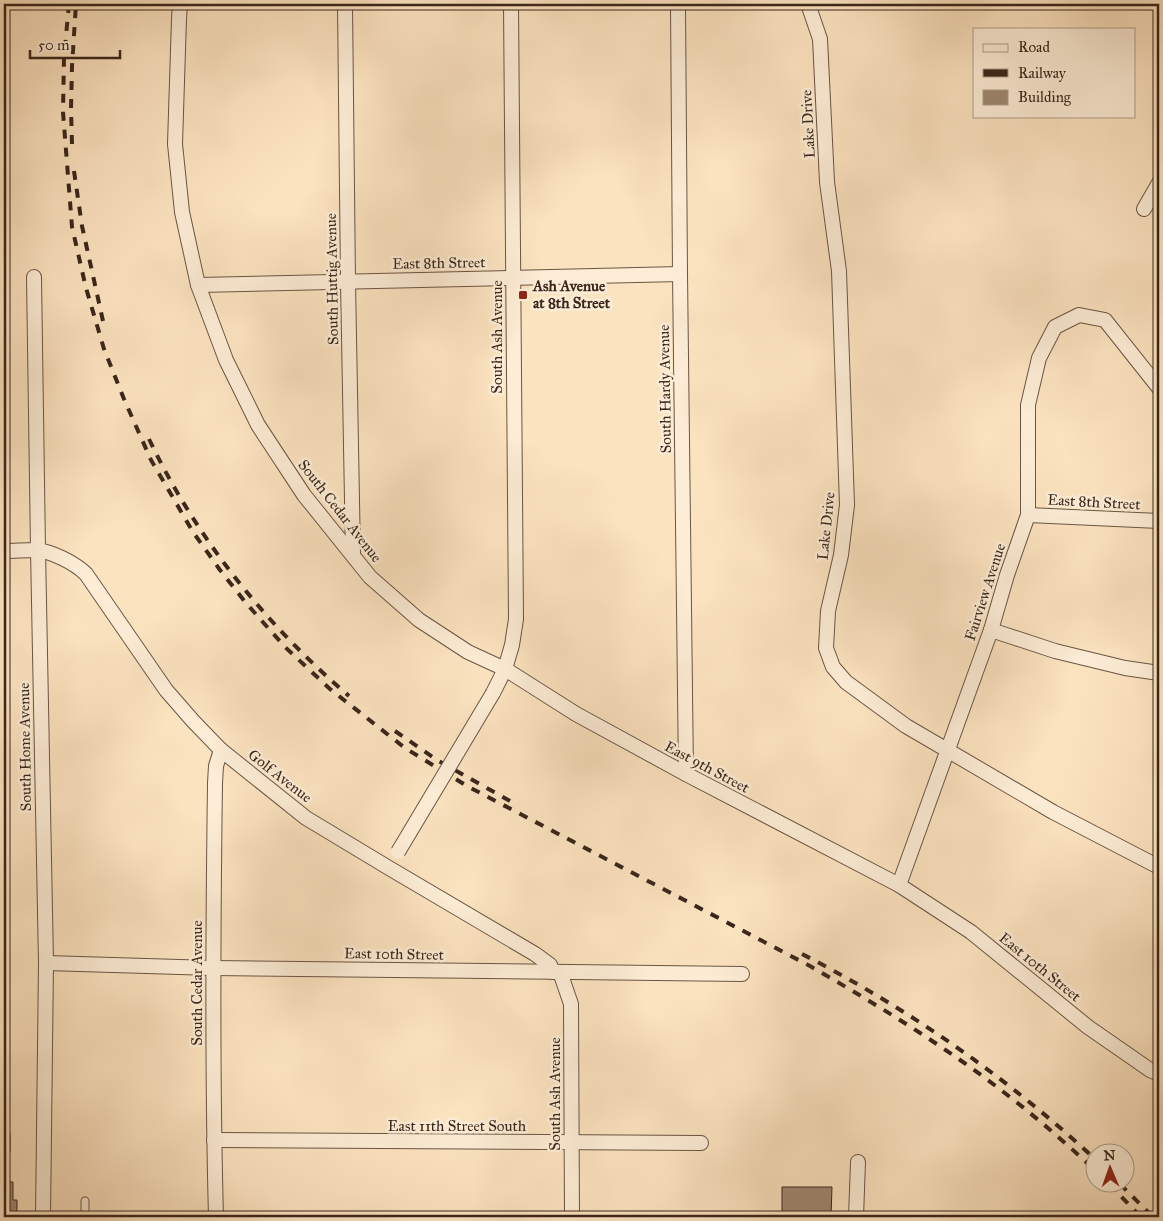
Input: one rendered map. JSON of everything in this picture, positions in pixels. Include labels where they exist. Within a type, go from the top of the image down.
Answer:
[{"type":"street","name":"South Cedar Avenue","points":[[180,4],[175,144],[182,212],[198,285],[226,360],[258,425],[304,495],[370,577],[419,620],[468,652],[505,669]]},
{"type":"street","name":"South Huttig Avenue","points":[[345,4],[353,555]]},
{"type":"street","name":"South Ash Avenue","points":[[505,669],[516,619],[511,4]]},
{"type":"street","name":"South Hardy Avenue","points":[[678,4],[686,774]]},
{"type":"street","name":"Lake Drive","points":[[808,4],[820,39],[827,182],[839,271],[847,505],[841,555],[828,611],[826,648],[833,667],[846,682],[906,726],[1053,812],[1159,867]]},
{"type":"street","points":[[1144,209],[1159,183]]},
{"type":"street","name":"East 8th Street","points":[[198,285],[680,274]]},
{"type":"street","name":"South Home Avenue","points":[[34,277],[46,963],[43,1217]]},
{"type":"street","name":"Fairview Avenue","points":[[899,886],[991,630],[1007,575],[1028,515],[1028,405],[1039,358],[1055,327],[1079,315],[1105,320],[1159,388]]},
{"type":"street","name":"East 8th Street","points":[[1028,515],[1159,521]]},
{"type":"street","points":[[4,551],[38,550]]},
{"type":"street","name":"Golf Avenue","points":[[38,550],[64,559],[79,567],[86,574],[166,690],[192,721],[221,750],[306,818],[535,954],[557,972]]},
{"type":"street","points":[[991,630],[1055,651],[1125,668],[1159,673]]},
{"type":"street","points":[[389,868],[493,693],[505,669]]},
{"type":"street","name":"East 9th Street","points":[[505,669],[576,714],[899,886]]},
{"type":"street","name":"South Cedar Avenue","points":[[216,1217],[213,968],[214,783],[216,766],[221,750]]},
{"type":"street","name":"East 10th Street","points":[[899,886],[971,932],[1088,1027],[1150,1070],[1159,1074]]},
{"type":"street","name":"East 10th Street","points":[[46,963],[213,968],[742,974]]},
{"type":"street","name":"South Ash Avenue","points":[[557,972],[571,1004],[572,1217]]},
{"type":"street","name":"East 11th Street South","points":[[214,1140],[701,1144]]},
{"type":"street","points":[[856,1217],[858,1162]]},
{"type":"lane","points":[[84,1201],[85,1217]]},
{"type":"building","points":[[4,1119],[7,1119],[7,1132],[10,1133],[10,1152],[7,1152],[7,1164],[4,1164]]},
{"type":"building","points":[[4,1181],[13,1182],[13,1200],[17,1200],[17,1215],[4,1215]]},
{"type":"building","points":[[782,1187],[832,1187],[831,1217],[782,1217]]},
{"type":"building","points":[[704,1213],[749,1213],[749,1217],[704,1217]]},
{"type":"railway","points":[[69,4],[64,57],[63,112],[72,227],[86,288],[104,349],[151,460],[193,532],[246,603],[285,647],[330,689],[405,748],[467,786],[810,966],[863,997],[991,1082],[1046,1126],[1086,1162]]},
{"type":"railway","points":[[72,144],[72,66],[76,4]]},
{"type":"railway","points":[[74,171],[82,226],[103,321]]},
{"type":"railway","points":[[149,439],[188,511],[236,578],[289,640],[349,696]]},
{"type":"railway","points":[[395,731],[437,760],[510,801]]},
{"type":"railway","points":[[802,954],[881,998],[956,1047],[1028,1101],[1086,1151]]},
{"type":"railway","points":[[1119,1194],[1141,1217]]},
{"type":"railway","points":[[1130,1194],[1153,1217]]},
{"type":"place","name":"Ash Avenue at 8th Street","points":[[523,295]]}]
